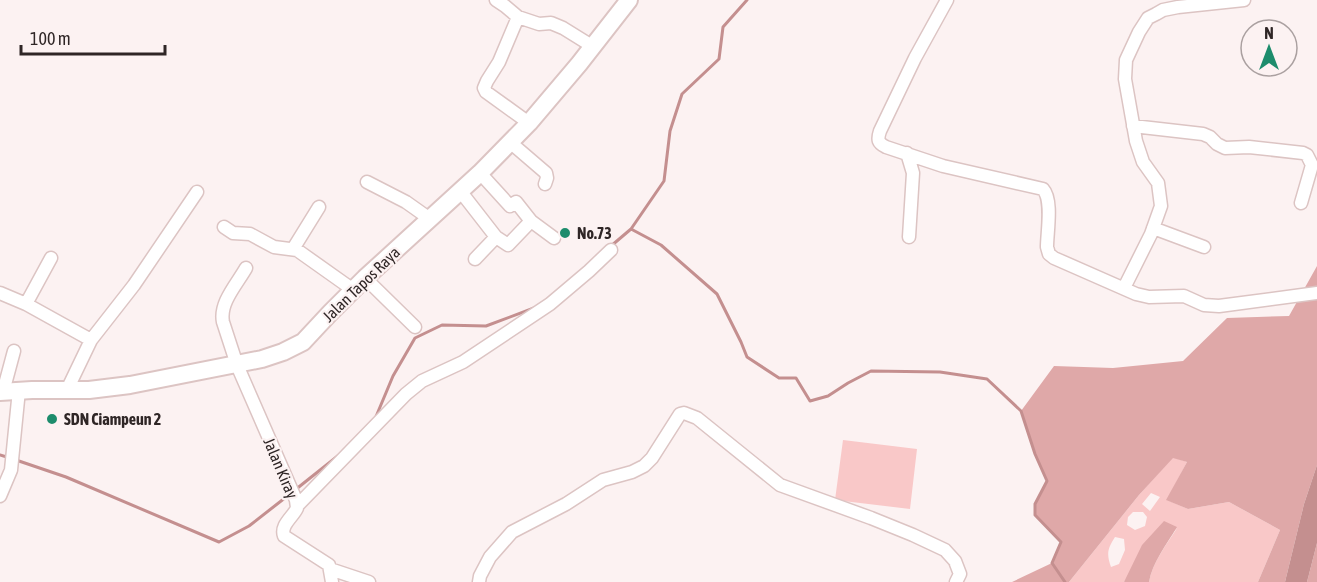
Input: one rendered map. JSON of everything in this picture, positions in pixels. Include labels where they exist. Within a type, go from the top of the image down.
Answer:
[{"type":"main road","name":"Jalan Tapos Raya","points":[[7,391],[89,390],[130,385],[262,359],[303,342],[358,284],[461,192],[511,142],[629,0]]},
{"type":"street","points":[[496,0],[518,17],[539,24],[551,23],[592,46]]},
{"type":"street","points":[[947,0],[915,58],[878,136],[879,144],[943,166],[1043,189],[1048,200],[1047,247],[1049,254],[1136,294],[1149,297],[1184,296],[1198,303],[1219,306],[1317,293]]},
{"type":"street","points":[[1124,288],[1161,206],[1158,183],[1143,162],[1133,126],[1125,78],[1126,60],[1148,18],[1163,10],[1244,0]]},
{"type":"street","points":[[518,17],[499,62],[484,88],[486,92],[529,123]]},
{"type":"street","points":[[1133,126],[1203,134],[1225,148],[1250,147],[1308,155],[1312,165],[1301,203]]},
{"type":"street","points":[[511,142],[546,173],[548,178],[545,184]]},
{"type":"street","points":[[907,153],[913,173],[909,237]]},
{"type":"street","points":[[480,173],[510,206],[516,202],[531,221],[554,238]]},
{"type":"street","points":[[367,182],[406,202],[430,219]]},
{"type":"street","points":[[67,390],[91,340],[134,285],[196,192]]},
{"type":"street","points":[[461,192],[496,237],[508,245],[531,221]]},
{"type":"street","points":[[293,249],[319,207]]},
{"type":"street","points":[[224,227],[233,233],[250,234],[274,247],[301,252],[358,284],[415,327]]},
{"type":"street","points":[[1153,228],[1204,248]]},
{"type":"street","points":[[475,260],[496,237]]},
{"type":"street","points":[[295,498],[422,381],[463,362],[550,304],[611,250]]},
{"type":"street","points":[[26,304],[51,258]]},
{"type":"street","name":"Jalan Kiray","points":[[246,268],[222,312],[223,322],[237,364],[295,498],[296,511],[284,526],[282,531],[284,536],[329,565],[331,576]]},
{"type":"street","points":[[0,293],[26,304],[91,340]]},
{"type":"street","points":[[0,496],[11,470],[7,391],[14,351]]},
{"type":"street","points":[[479,582],[481,572],[490,557],[512,532],[566,504],[603,480],[632,472],[644,466],[652,458],[680,414],[684,413],[697,418],[780,485],[871,518],[945,550],[955,561],[960,574],[956,582]]},
{"type":"street","points":[[331,576],[369,582]]},
{"type":"shaded area","points":[[1317,266],[1317,465],[1304,504],[1285,582],[1258,582],[1280,530],[1229,502],[1188,509],[1166,500],[1187,462],[1173,458],[1139,495],[1069,582],[1012,582],[1052,563],[1061,542],[1035,515],[1035,504],[1047,481],[1035,454],[1021,411],[1054,366],[1113,368],[1183,361],[1227,318],[1289,316]]},
{"type":"shaded area","points":[[843,440],[917,449],[910,509],[835,500]]},
{"type":"shaded area","points":[[1173,457],[1187,462],[1167,500],[1188,509],[1229,502],[1280,530],[1258,582],[1149,582],[1157,561],[1177,528],[1124,582],[1069,582],[1139,495]],"holes":[[[1151,493],[1160,497],[1150,511],[1142,504]],[[1133,512],[1143,512],[1147,517],[1145,526],[1135,530],[1127,525],[1128,517]],[[1115,537],[1124,539],[1125,550],[1119,564],[1111,567],[1109,548]]]},
{"type":"shaded area","points":[[1317,465],[1317,543],[1307,582],[1285,582],[1304,504]]},
{"type":"shaded area","points":[[1164,521],[1177,527],[1157,561],[1149,582],[1124,582],[1142,545]]},
{"type":"shaded area","points":[[1317,543],[1317,582],[1307,582]]},
{"type":"waterway","points":[[611,246],[631,229],[664,181],[670,131],[682,94],[719,59],[723,27],[747,0]]},
{"type":"waterway","points":[[631,229],[661,245],[717,294],[747,357],[779,378],[796,378],[810,401],[828,396],[871,371],[940,372],[987,379],[1021,411],[1035,454],[1047,481],[1035,504],[1035,515],[1061,542],[1052,563],[1065,582]]},
{"type":"waterway","points":[[375,419],[393,376],[415,338],[442,325],[486,326],[534,308]]},
{"type":"waterway","points":[[0,455],[10,458]]},
{"type":"waterway","points":[[295,490],[339,455]]},
{"type":"waterway","points":[[16,460],[66,477],[219,542],[249,526],[290,494]]},
{"type":"place","name":"No.73","points":[[565,233]]},
{"type":"place","name":"SDN Ciampeun 2","points":[[52,419]]}]
